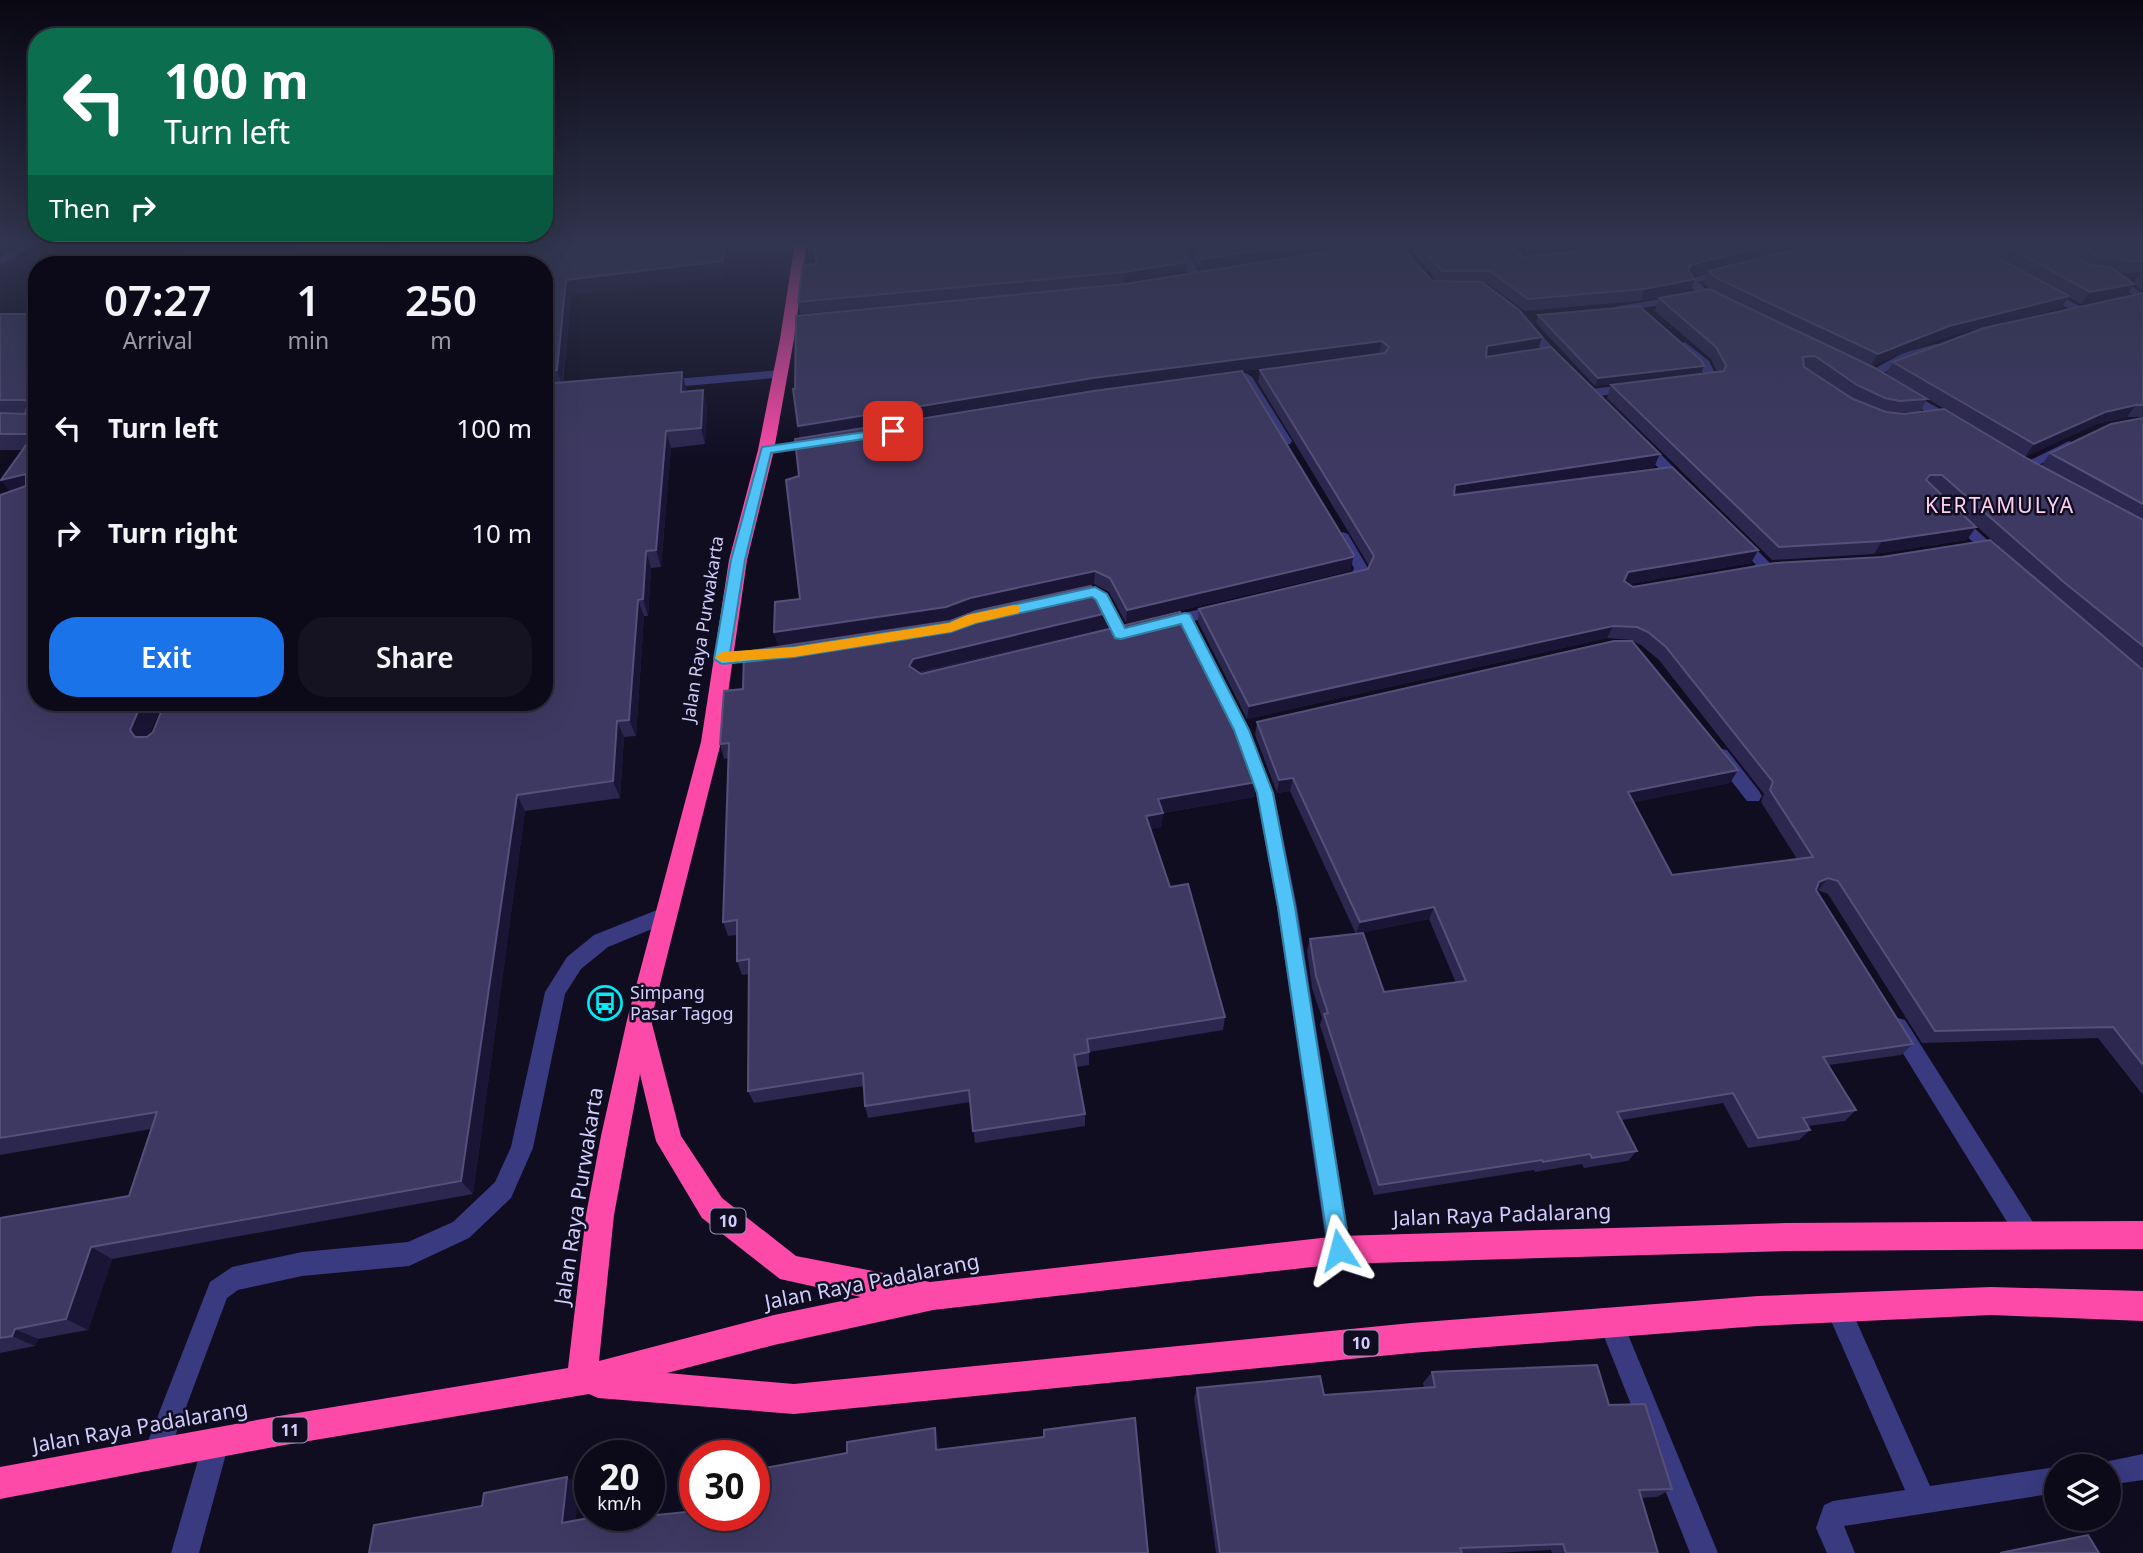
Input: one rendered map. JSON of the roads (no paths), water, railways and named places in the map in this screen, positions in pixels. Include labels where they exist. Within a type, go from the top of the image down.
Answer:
[{"type":"highway","name":"Jalan Raya Purwakarta","points":[[582,1381],[600,1215],[614,1136],[639,1020],[711,742],[738,560],[766,450],[780,374],[796,314]]},
{"type":"highway","name":"Jalan Raya Purwakarta","points":[[639,1020],[669,1141],[712,1208],[790,1269],[933,1296]]},
{"type":"highway","name":"Jalan Raya Padalarang","points":[[0,1483],[216,1443],[582,1381],[774,1330],[933,1296],[1339,1250],[1668,1240],[2143,1235]]},
{"type":"highway","name":"Jalan Raya Padalarang","points":[[582,1381],[794,1399],[1411,1338],[1758,1311],[1991,1301],[2143,1306]]},
{"type":"street","points":[[1522,358],[1555,357],[1521,318],[1534,317]]},
{"type":"street","points":[[1679,341],[1705,364],[1712,379],[1685,382]]},
{"type":"street","points":[[1946,345],[1907,356],[1877,377],[1961,427]]},
{"type":"street","points":[[655,385],[780,374]]},
{"type":"street","points":[[1246,377],[1294,457]]},
{"type":"street","points":[[1602,404],[1587,389],[1644,386]]},
{"type":"street","points":[[1915,419],[1939,414]]},
{"type":"street","points":[[1632,433],[1664,473],[1690,492]]},
{"type":"street","points":[[766,450],[830,441]]},
{"type":"street","points":[[2026,466],[2079,441]]},
{"type":"street","points":[[1945,509],[2013,569]]},
{"type":"street","points":[[1325,586],[1359,576],[1361,568],[1335,525]]},
{"type":"street","points":[[1729,530],[1774,568],[1741,573]]},
{"type":"street","points":[[1961,549],[1986,545]]},
{"type":"street","points":[[1054,601],[1095,592],[1133,631]]},
{"type":"street","points":[[1102,640],[1236,606]]},
{"type":"street","points":[[1185,618],[1251,727],[1282,881],[1339,1250]]},
{"type":"street","points":[[722,659],[782,653]]},
{"type":"street","points":[[1711,742],[1753,796]]},
{"type":"street","points":[[156,1454],[218,1290],[233,1279],[302,1264],[409,1254],[461,1230],[503,1190],[522,1147],[555,992],[574,963],[601,941],[667,914]]},
{"type":"street","points":[[1884,1004],[2028,1235]]},
{"type":"street","points":[[1837,1307],[1923,1501]]},
{"type":"street","points":[[1611,1324],[1704,1553]]},
{"type":"street","points":[[185,1553],[216,1443]]},
{"type":"street","points":[[2121,1470],[2143,1467]]},
{"type":"street","points":[[1841,1553],[1830,1528],[1833,1514],[2044,1482]]},
{"type":"place","name":"Simpang Pasar Tagog","points":[[605,1003]]},
{"type":"district","name":"KERTAMULYA","points":[[2000,506]]}]
